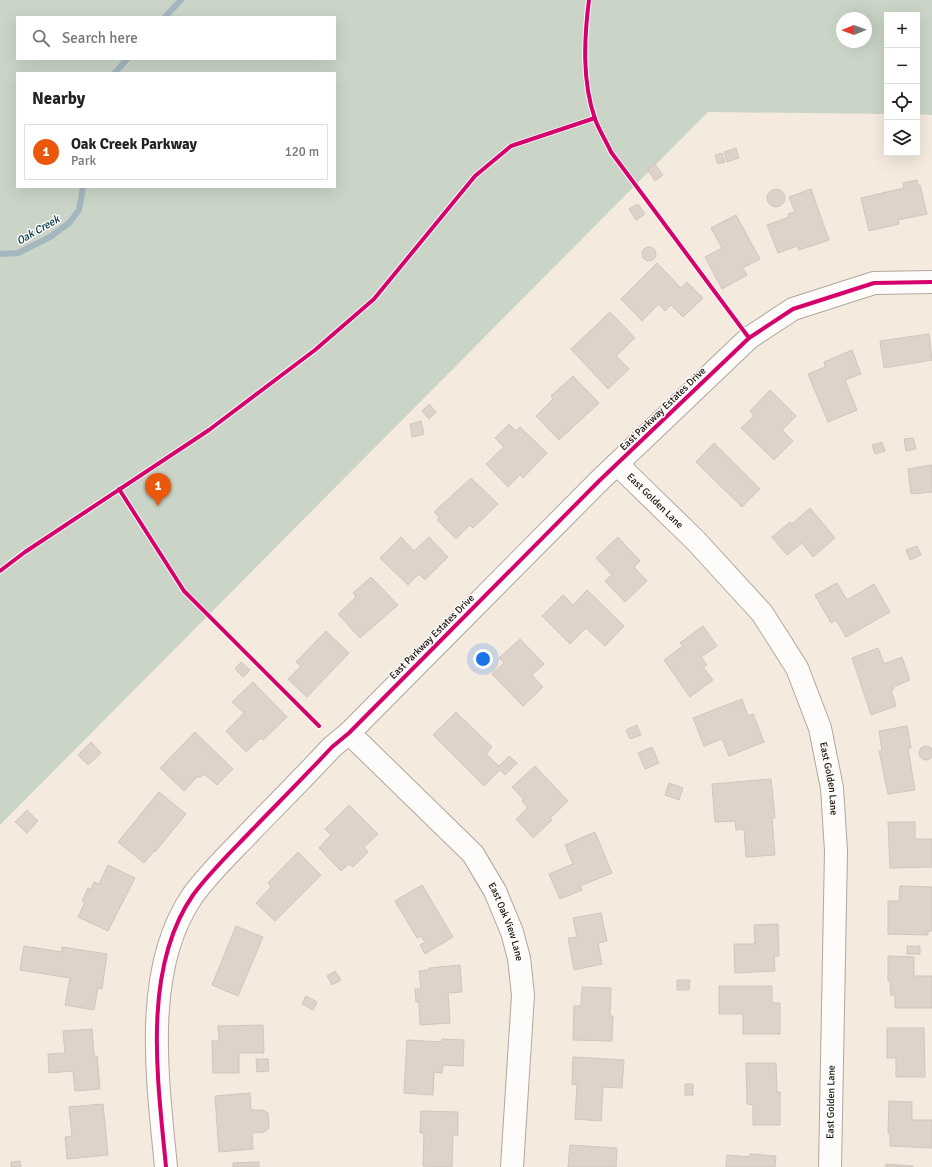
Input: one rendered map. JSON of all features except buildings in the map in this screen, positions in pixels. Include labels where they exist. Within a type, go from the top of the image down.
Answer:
[{"type":"street","name":"East Parkway Estates Drive","points":[[166,1167],[158,1053],[157,1004],[161,972],[180,920],[192,897],[210,873],[332,748],[349,733],[617,464],[749,338],[793,309],[874,283],[932,282]]},
{"type":"street","name":"East Golden Lane","points":[[617,464],[696,541],[762,613],[797,668],[820,728],[832,788],[836,851],[830,1167]]},
{"type":"street","name":"East Oak View Lane","points":[[349,733],[473,854],[496,891],[512,932],[519,958],[523,995],[512,1167]]},
{"type":"green space","points":[[0,0],[932,0],[932,115],[920,114],[920,12],[884,12],[884,114],[708,112],[0,825]]},
{"type":"waterway","name":"Oak Creek","points":[[166,16],[181,0]]},
{"type":"waterway","name":"Oak Creek","points":[[116,72],[126,60]]},
{"type":"waterway","name":"Oak Creek","points":[[0,254],[18,253],[50,237],[69,223],[79,210],[83,188]]},
{"type":"cycle path","points":[[589,0],[585,45],[586,75],[591,105],[598,127],[611,152],[749,338]]},
{"type":"cycle path","points":[[0,571],[25,552],[209,430],[315,350],[374,299],[475,176],[511,146],[595,118]]},
{"type":"cycle path","points":[[166,1167],[157,1063],[159,992],[166,957],[177,925],[193,895],[206,878],[332,747],[349,733],[599,481],[749,338],[793,309],[874,283],[932,282]]},
{"type":"cycle path","points":[[119,489],[184,591],[319,726]]},
{"type":"place","name":"Oak Creek Parkway","points":[[158,506]]}]
